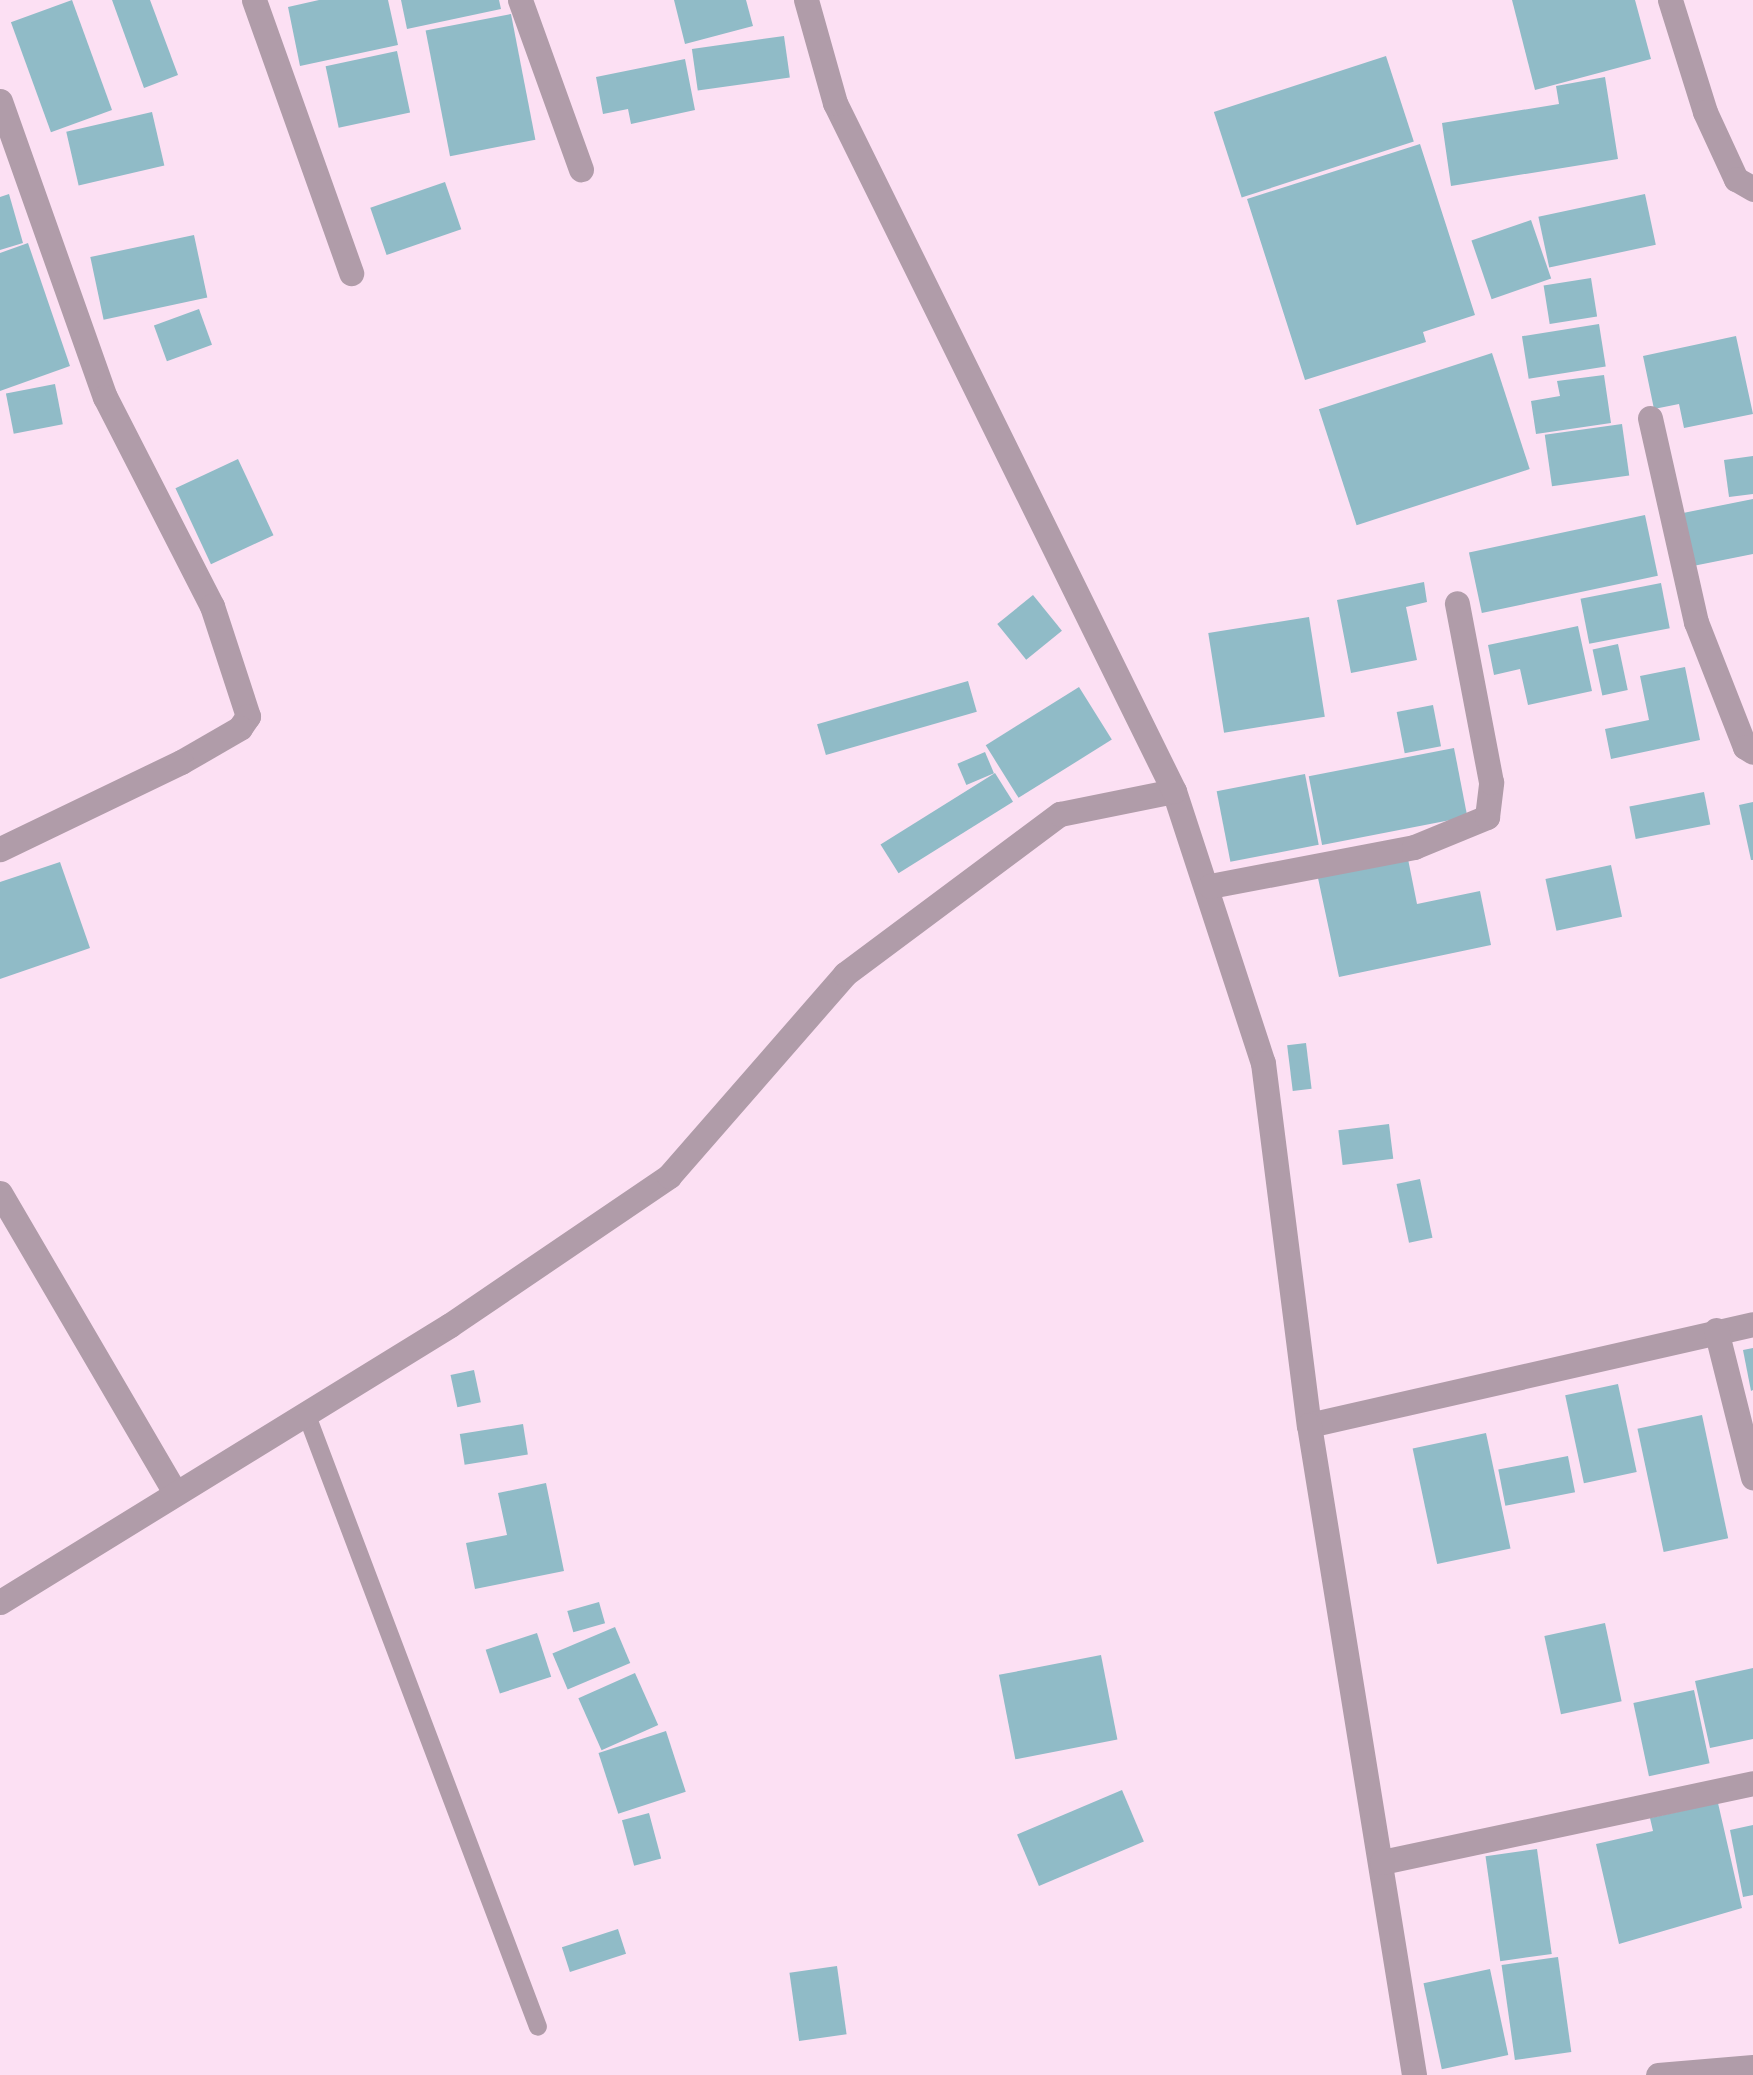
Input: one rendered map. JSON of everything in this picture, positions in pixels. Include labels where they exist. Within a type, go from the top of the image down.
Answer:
[{"type":"street","points":[[254,0],[351,273]]},
{"type":"street","points":[[520,0],[581,170]]},
{"type":"street","points":[[806,0],[835,103],[1174,792],[1210,886],[1263,1063],[1309,1424],[1414,2075]]},
{"type":"street","points":[[1670,0],[1704,112],[1736,179],[1753,190]]},
{"type":"street","points":[[0,100],[105,397],[212,606],[248,716],[240,728],[181,762],[0,849]]},
{"type":"street","points":[[1650,418],[1696,622],[1745,747],[1753,752]]},
{"type":"street","points":[[1210,886],[1414,847],[1487,817],[1492,782],[1457,603]]},
{"type":"street","points":[[0,1602],[306,1413],[669,1176],[845,974],[1060,814],[1174,792]]},
{"type":"street","points":[[0,1193],[175,1492]]},
{"type":"street","points":[[1309,1424],[1753,1324]]},
{"type":"street","points":[[1716,1330],[1753,1477]]},
{"type":"street","points":[[1382,1862],[1753,1783]]},
{"type":"street","points":[[1658,2075],[1753,2066]]},
{"type":"lane","points":[[306,1413],[538,2027]]},
{"type":"building","points":[[72,0],[112,110],[51,132],[11,22]]},
{"type":"building","points":[[112,0],[150,0],[178,75],[144,88]]},
{"type":"building","points":[[319,0],[388,0],[398,45],[300,66],[288,7]]},
{"type":"building","points":[[401,0],[499,0],[501,9],[407,29]]},
{"type":"building","points":[[674,0],[746,0],[753,26],[685,44]]},
{"type":"building","points":[[1512,0],[1635,0],[1651,59],[1535,90]]},
{"type":"building","points":[[511,14],[535,140],[450,156],[426,31]]},
{"type":"building","points":[[784,36],[790,78],[698,91],[692,49]]},
{"type":"building","points":[[397,51],[410,113],[339,128],[326,66]]},
{"type":"building","points":[[1386,56],[1414,142],[1242,198],[1214,112]]},
{"type":"building","points":[[685,59],[695,110],[631,124],[628,109],[603,114],[596,77]]},
{"type":"building","points":[[1605,77],[1618,159],[1451,186],[1442,123],[1559,104],[1556,86]]},
{"type":"building","points":[[152,112],[164,166],[79,185],[66,132]]},
{"type":"building","points":[[1420,144],[1475,315],[1423,332],[1426,342],[1305,380],[1247,199]]},
{"type":"building","points":[[445,182],[461,229],[387,255],[370,208]]},
{"type":"building","points":[[9,194],[23,243],[0,250],[0,197]]},
{"type":"building","points":[[1645,194],[1656,245],[1549,268],[1538,217]]},
{"type":"building","points":[[1531,220],[1551,279],[1492,299],[1471,241]]},
{"type":"building","points":[[194,235],[207,298],[104,320],[90,257]]},
{"type":"building","points":[[28,243],[70,366],[0,391],[0,253]]},
{"type":"building","points":[[1591,278],[1597,317],[1550,324],[1544,286]]},
{"type":"building","points":[[199,309],[212,345],[167,361],[154,325]]},
{"type":"building","points":[[1599,324],[1606,366],[1529,379],[1522,336]]},
{"type":"building","points":[[1736,336],[1753,414],[1684,428],[1679,404],[1654,409],[1643,356]]},
{"type":"building","points":[[1492,353],[1530,469],[1357,525],[1319,409]]},
{"type":"building","points":[[1604,375],[1611,423],[1536,434],[1531,401],[1560,396],[1557,381]]},
{"type":"building","points":[[55,384],[63,424],[14,434],[6,394]]},
{"type":"building","points":[[1622,424],[1629,475],[1552,486],[1545,435]]},
{"type":"building","points":[[1753,456],[1753,494],[1729,497],[1724,460]]},
{"type":"building","points":[[238,459],[273,535],[211,564],[175,488]]},
{"type":"building","points":[[1753,499],[1753,554],[1693,566],[1683,513]]},
{"type":"building","points":[[1645,515],[1658,576],[1482,613],[1469,552]]},
{"type":"building","points":[[1424,582],[1427,602],[1406,607],[1417,660],[1351,673],[1337,600]]},
{"type":"building","points":[[1661,583],[1670,628],[1589,644],[1581,599]]},
{"type":"building","points":[[1033,595],[1062,631],[1026,660],[997,624]]},
{"type":"building","points":[[1309,617],[1325,717],[1224,733],[1208,633]]},
{"type":"building","points":[[1578,626],[1592,691],[1528,705],[1520,669],[1494,675],[1488,645]]},
{"type":"building","points":[[1618,644],[1628,690],[1602,695],[1593,649]]},
{"type":"building","points":[[1685,667],[1700,740],[1611,759],[1605,729],[1649,720],[1640,676]]},
{"type":"building","points":[[968,681],[977,712],[826,755],[817,724]]},
{"type":"building","points":[[1079,687],[1112,740],[1019,798],[986,745]]},
{"type":"building","points":[[1433,705],[1441,746],[1405,753],[1397,712]]},
{"type":"building","points":[[1454,748],[1467,817],[1322,845],[1309,776]]},
{"type":"building","points":[[985,752],[994,773],[966,785],[957,764]]},
{"type":"building","points":[[995,773],[1013,802],[899,873],[881,845]]},
{"type":"building","points":[[1305,774],[1319,845],[1230,862],[1217,791]]},
{"type":"building","points":[[1704,792],[1710,824],[1636,839],[1629,807]]},
{"type":"building","points":[[1753,802],[1753,860],[1751,860],[1739,805]]},
{"type":"building","points":[[1408,859],[1417,904],[1480,891],[1491,945],[1339,977],[1318,878]]},
{"type":"building","points":[[60,862],[90,948],[0,979],[0,882]]},
{"type":"building","points":[[1611,865],[1622,917],[1556,931],[1545,879]]},
{"type":"building","points":[[1306,1043],[1312,1089],[1293,1091],[1287,1045]]},
{"type":"building","points":[[1389,1124],[1393,1159],[1343,1165],[1338,1130]]},
{"type":"building","points":[[1420,1179],[1432,1238],[1409,1243],[1397,1184]]},
{"type":"building","points":[[1753,1348],[1753,1390],[1751,1391],[1743,1350]]},
{"type":"building","points":[[474,1370],[481,1402],[457,1407],[451,1375]]},
{"type":"building","points":[[1618,1384],[1637,1472],[1584,1483],[1565,1395]]},
{"type":"building","points":[[1702,1415],[1728,1538],[1664,1552],[1637,1429]]},
{"type":"building","points":[[523,1424],[528,1455],[465,1465],[460,1434]]},
{"type":"building","points":[[1486,1433],[1511,1548],[1437,1564],[1413,1449]]},
{"type":"building","points":[[1568,1456],[1575,1492],[1505,1506],[1498,1470]]},
{"type":"building","points":[[546,1483],[564,1571],[475,1589],[466,1543],[507,1535],[498,1493]]},
{"type":"building","points":[[599,1602],[605,1623],[573,1632],[567,1611]]},
{"type":"building","points":[[1605,1623],[1622,1701],[1561,1714],[1544,1636]]},
{"type":"building","points":[[615,1627],[630,1663],[568,1689],[552,1654]]},
{"type":"building","points":[[537,1633],[551,1677],[500,1693],[486,1650]]},
{"type":"building","points":[[1101,1655],[1117,1739],[1015,1759],[999,1675]]},
{"type":"building","points":[[1753,1668],[1753,1739],[1710,1748],[1695,1681]]},
{"type":"building","points":[[635,1673],[658,1725],[602,1750],[578,1698]]},
{"type":"building","points":[[1694,1690],[1710,1763],[1649,1776],[1633,1703]]},
{"type":"building","points":[[666,1731],[686,1792],[618,1814],[598,1753]]},
{"type":"building","points":[[1122,1790],[1144,1842],[1039,1886],[1017,1835]]},
{"type":"building","points":[[1718,1803],[1742,1908],[1619,1944],[1596,1844],[1653,1831],[1650,1818]]},
{"type":"building","points":[[649,1813],[661,1858],[634,1866],[622,1820]]},
{"type":"building","points":[[1753,1825],[1753,1895],[1743,1897],[1730,1830]]},
{"type":"building","points":[[1537,1849],[1552,1954],[1500,1961],[1486,1856]]},
{"type":"building","points":[[618,1929],[626,1954],[570,1972],[562,1947]]},
{"type":"building","points":[[1558,1957],[1571,2052],[1515,2060],[1502,1965]]},
{"type":"building","points":[[837,1966],[847,2034],[799,2041],[789,1973]]},
{"type":"building","points":[[1490,1969],[1508,2055],[1442,2069],[1423,1983]]}]
